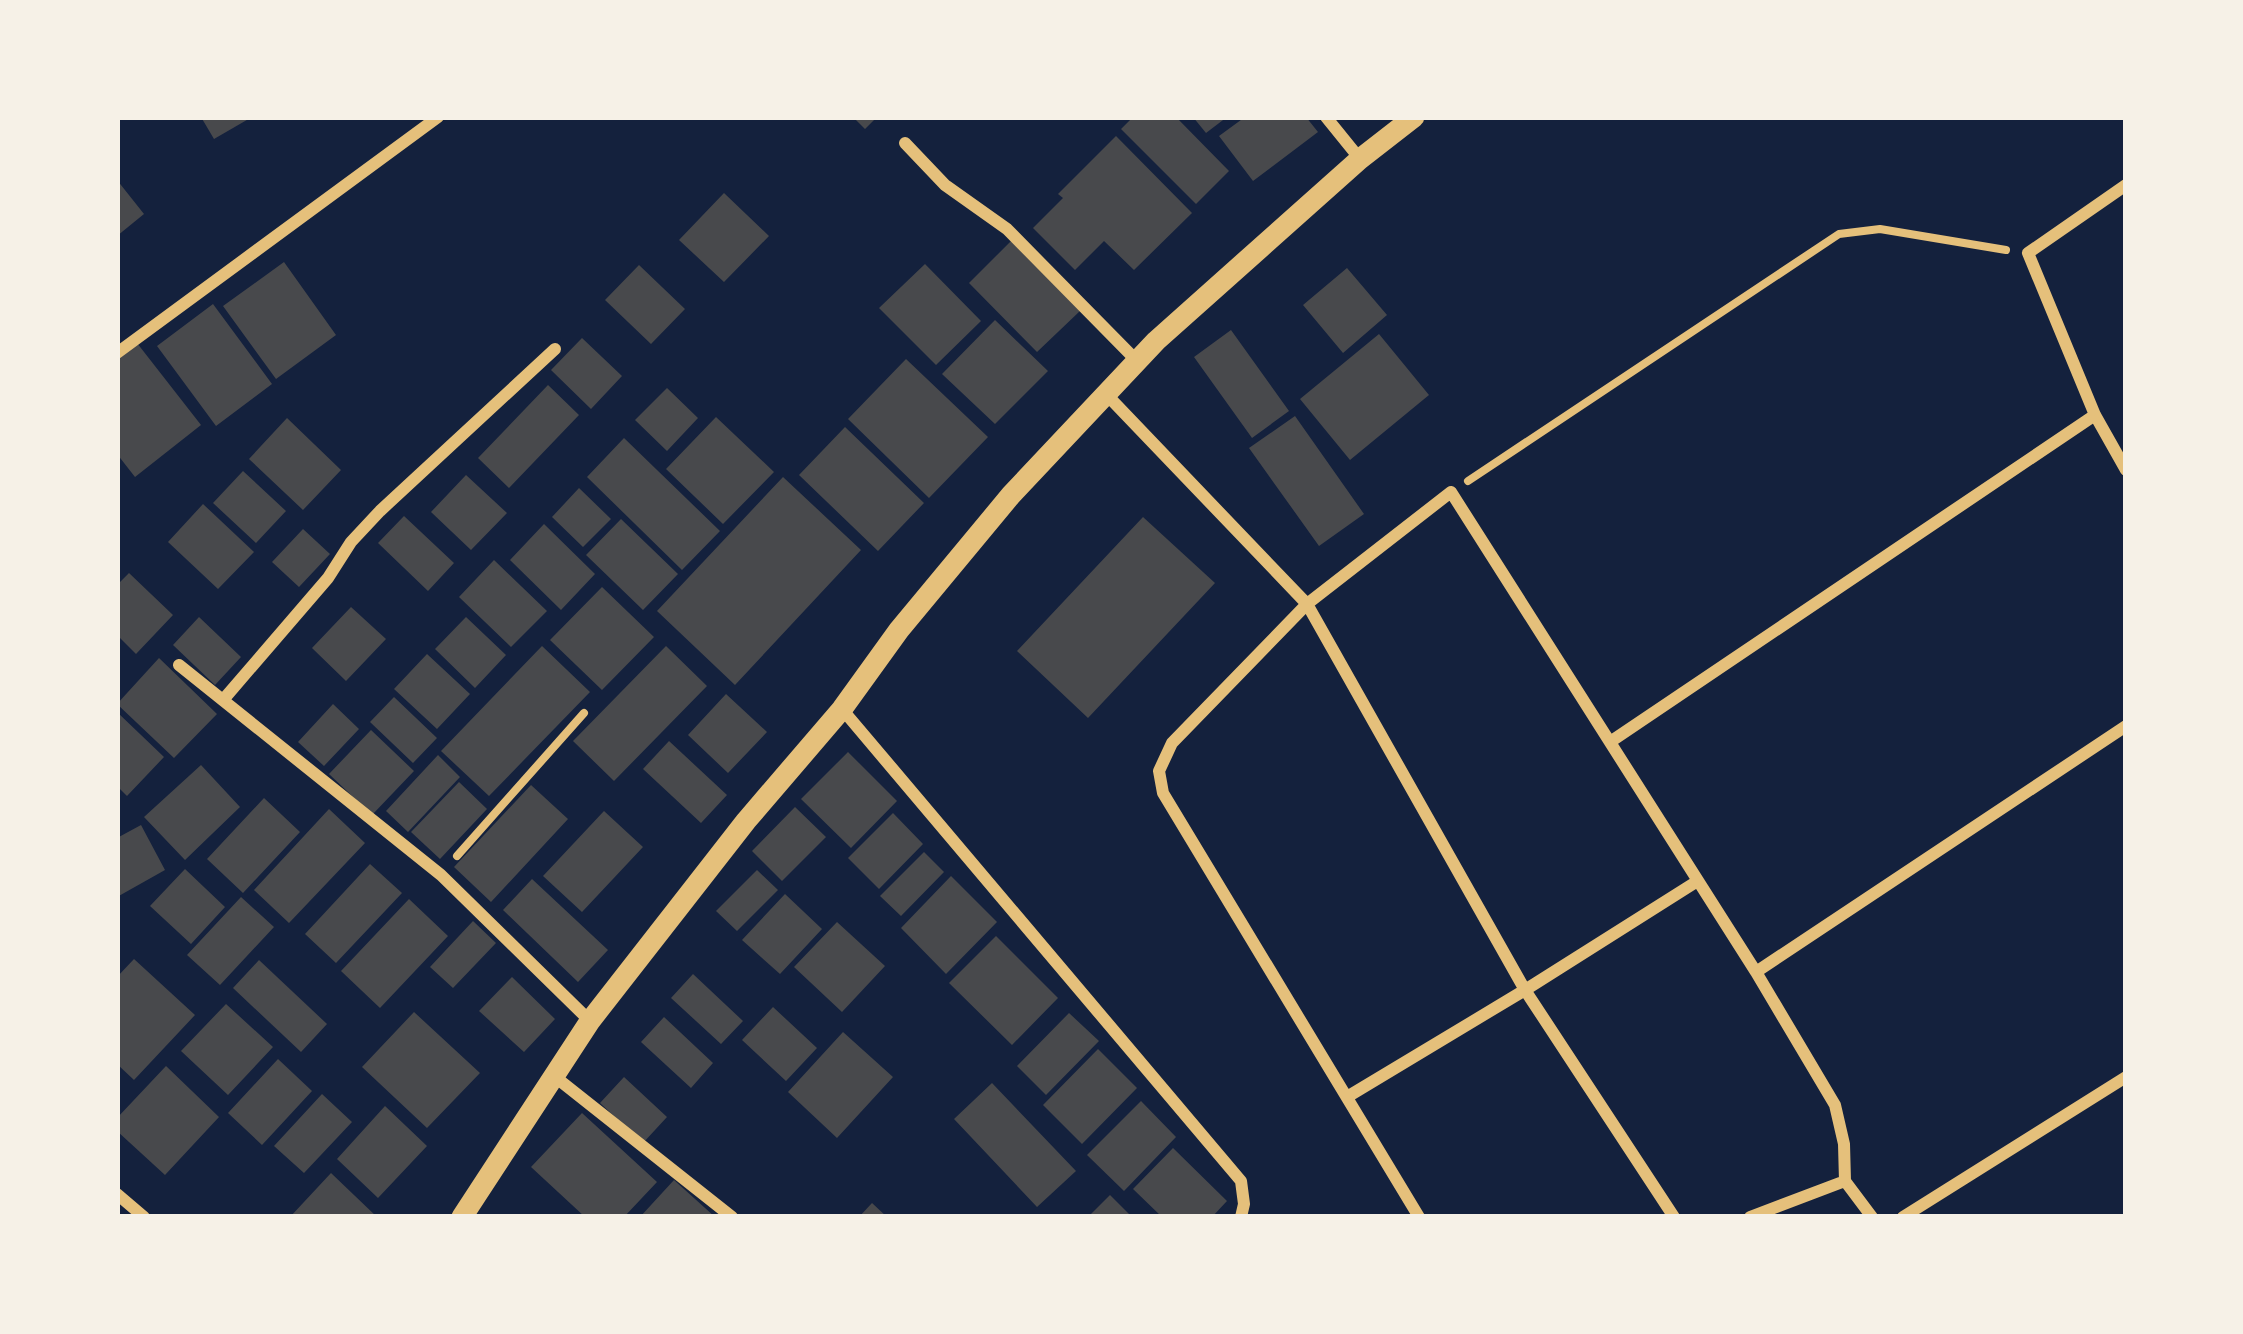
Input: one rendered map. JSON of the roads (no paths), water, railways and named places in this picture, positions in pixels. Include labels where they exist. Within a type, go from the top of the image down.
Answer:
[{"type":"street","points":[[117,353],[438,117]]},
{"type":"street","points":[[1325,117],[1360,159]]},
{"type":"street","points":[[462,1217],[590,1021],[746,821],[842,709],[898,630],[1011,495],[1156,341],[1360,159],[1414,117]]},
{"type":"street","points":[[904,143],[945,185],[1007,229],[1137,361]]},
{"type":"street","points":[[2126,185],[2028,253],[2095,415],[2126,470]]},
{"type":"street","points":[[223,700],[380,511],[554,349]]},
{"type":"street","points":[[1106,394],[1307,604],[1526,990],[1674,1217]]},
{"type":"street","points":[[1610,742],[2095,415]]},
{"type":"street","points":[[1419,1217],[1163,793],[1159,771],[1172,743],[1307,604],[1451,492],[1756,972],[1834,1105],[1844,1144],[1845,1181],[1872,1217]]},
{"type":"street","points":[[179,665],[440,875],[590,1021]]},
{"type":"street","points":[[842,709],[1241,1181],[1241,1217]]},
{"type":"street","points":[[1756,972],[2126,726]]},
{"type":"street","points":[[1346,1097],[1696,882]]},
{"type":"street","points":[[554,1076],[732,1217]]},
{"type":"street","points":[[1904,1217],[2126,1077]]},
{"type":"street","points":[[1750,1217],[1845,1181]]},
{"type":"street","points":[[117,1194],[144,1217]]}]
